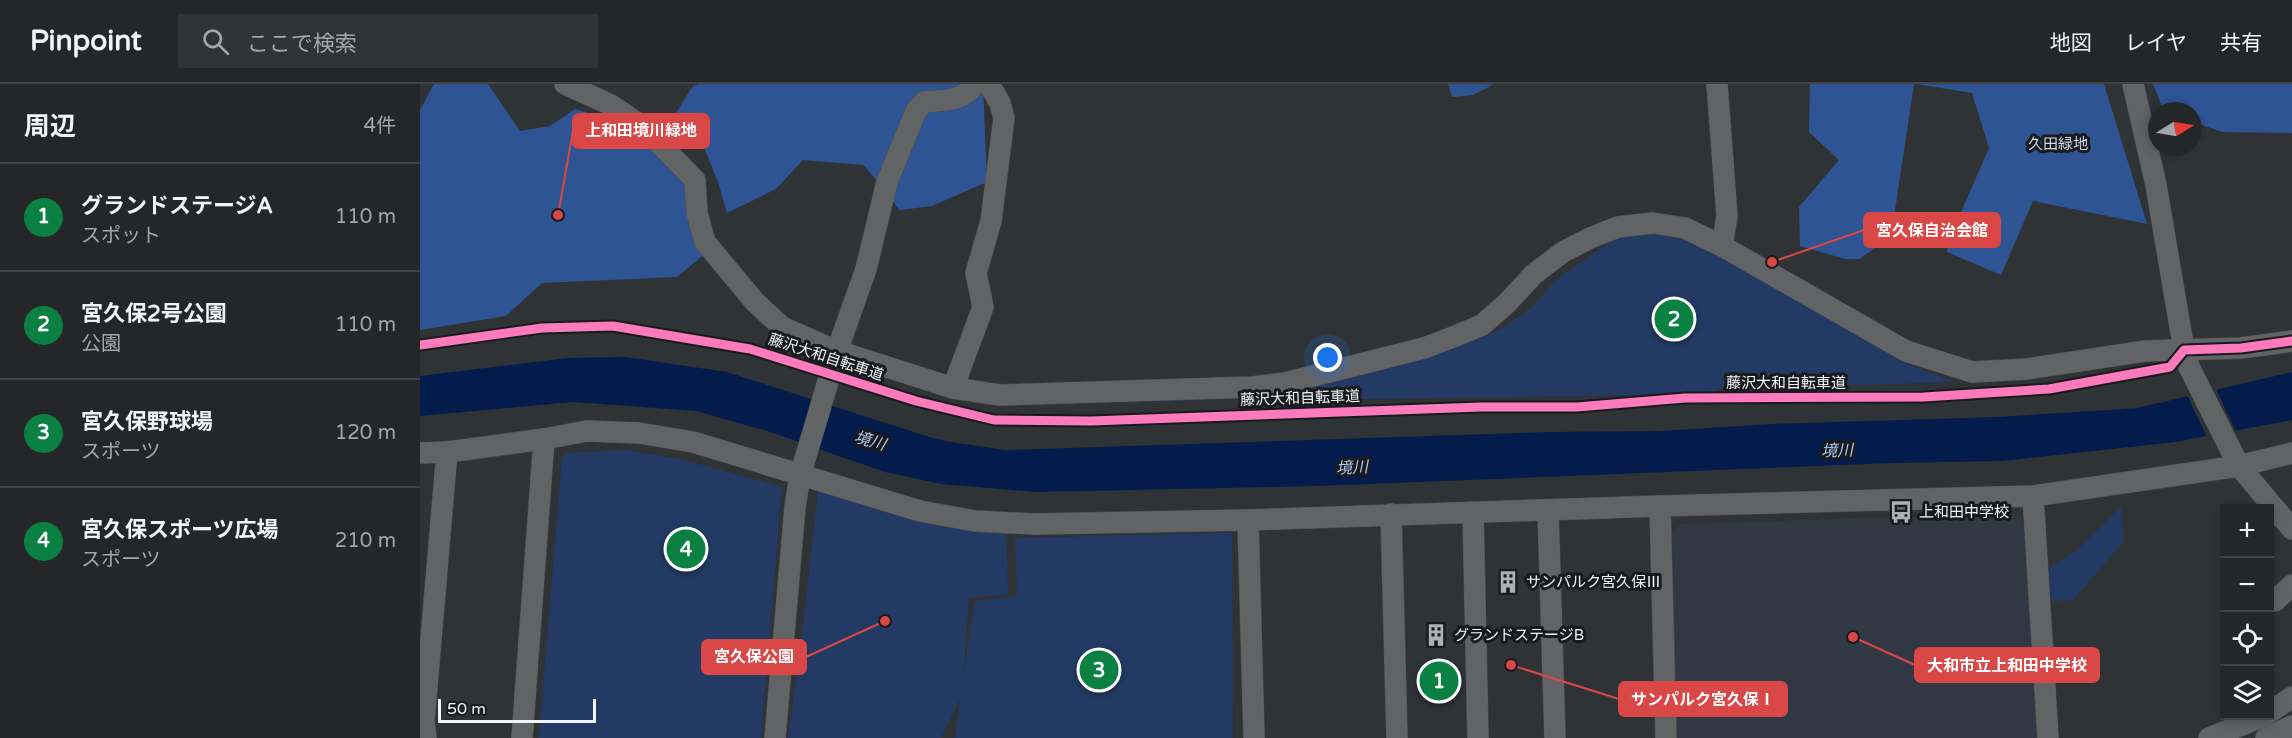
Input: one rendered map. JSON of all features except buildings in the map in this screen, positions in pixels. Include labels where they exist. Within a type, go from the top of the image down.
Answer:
[{"type":"street","points":[[565,84],[611,105],[643,127],[681,164],[695,180],[698,213],[705,243],[755,302],[782,327],[837,351],[953,388],[1000,395],[1252,387],[1285,383],[1424,348],[1482,325],[1534,274],[1563,252],[1618,227],[1653,223],[1685,228],[1722,246],[1906,351],[1971,372],[2027,369],[2145,351],[2241,348],[2292,341]]},
{"type":"street","points":[[775,738],[795,507],[801,472],[837,351],[866,269],[887,182],[916,111],[924,102],[961,98],[968,94],[975,84]]},
{"type":"street","points":[[953,388],[983,307],[976,273],[991,221],[1004,118],[1000,103],[989,84]]},
{"type":"street","points":[[1717,84],[1727,216],[1722,246]]},
{"type":"street","points":[[2133,84],[2156,185],[2184,350],[2190,370],[2236,463],[2292,529]]},
{"type":"street","points":[[420,453],[447,452],[587,432],[639,433],[693,442],[801,472],[920,511],[975,521],[1035,524],[1248,520],[2033,496],[2292,453]]},
{"type":"street","points":[[522,738],[544,439]]},
{"type":"street","points":[[426,738],[424,721],[447,452]]},
{"type":"street","points":[[2033,496],[2048,738]]},
{"type":"street","points":[[1660,506],[1666,738]]},
{"type":"street","points":[[1548,511],[1555,738]]},
{"type":"street","points":[[1473,512],[1478,738]]},
{"type":"street","points":[[1391,514],[1397,738]]},
{"type":"street","points":[[1248,520],[1254,738]]},
{"type":"street","points":[[2274,709],[2292,697]]},
{"type":"street","points":[[2209,738],[2254,720]]},
{"type":"street","points":[[2265,738],[2292,726]]},
{"type":"shaded area","points":[[1653,234],[1688,240],[1726,258],[1902,362],[1954,382],[1717,389],[1712,393],[1704,394],[1241,401],[1415,362],[1468,343],[1501,329],[1530,309],[1556,280],[1615,239]]},
{"type":"shaded area","points":[[626,450],[683,460],[782,487],[761,738],[539,738],[562,458],[567,453]]},
{"type":"shaded area","points":[[818,491],[909,517],[1006,533],[1008,594],[969,598],[963,679],[975,601],[1017,596],[1015,538],[1232,533],[1233,738],[955,738],[960,699],[941,738],[788,738]]},
{"type":"shaded area","points":[[2121,507],[2124,541],[2073,600],[2052,601],[2048,568],[2075,552]]},
{"type":"shaded area","points":[[2014,514],[2025,524],[2039,738],[1676,738],[1670,535],[1681,524]]},
{"type":"green space","points":[[434,84],[488,84],[520,131],[550,126],[575,109],[638,128],[685,178],[706,253],[677,277],[542,283],[506,316],[420,330],[420,110]]},
{"type":"green space","points":[[699,84],[983,84],[987,182],[932,206],[900,210],[864,165],[803,160],[776,189],[727,213],[718,182],[699,135],[674,116],[693,86]]},
{"type":"green space","points":[[1448,84],[1494,84],[1473,95],[1452,97]]},
{"type":"green space","points":[[1810,84],[1914,84],[1891,237],[1859,259],[1845,259],[1800,246],[1799,207],[1839,160],[1809,132]]},
{"type":"green space","name":"久田緑地","points":[[1916,84],[2104,84],[2147,224],[2033,201],[2001,275],[1947,252],[1949,240],[1989,148],[1972,93]]},
{"type":"green space","points":[[2153,84],[2292,84],[2292,133],[2223,132],[2202,125],[2202,102],[2160,102]]},
{"type":"water","name":"境川","points":[[626,357],[727,372],[929,437],[1005,450],[1548,432],[1662,431],[1769,424],[1998,417],[2137,408],[2292,372],[2292,420],[2176,442],[2002,461],[1893,463],[1318,486],[1036,492],[941,484],[885,472],[767,431],[696,411],[573,402],[420,416],[420,376],[567,358]]},
{"type":"pier","points":[[2215,387],[2237,434],[2208,439],[2186,393]]},
{"type":"cycle path","name":"藤沢大和自転車道","points":[[420,345],[542,328],[613,326],[750,349],[916,401],[994,420],[1091,421],[1481,407],[1577,407],[1685,398],[1924,397],[2049,389],[2170,367],[2184,350],[2241,348],[2292,341]]},
{"type":"place","name":"上和田境川緑地","points":[[558,215]]},
{"type":"place","name":"宮久保自治会館","points":[[1772,262]]},
{"type":"place","name":"宮久保2号公園","points":[[1674,319]]},
{"type":"place","name":"上和田中学校","points":[[1901,512]]},
{"type":"place","name":"宮久保スポーツ広場","points":[[686,549]]},
{"type":"place","name":"サンパルク宮久保Ⅲ","points":[[1508,582]]},
{"type":"place","name":"宮久保公園","points":[[885,621]]},
{"type":"place","name":"グランドステージB","points":[[1436,635]]},
{"type":"place","name":"大和市立上和田中学校","points":[[1853,637]]},
{"type":"place","name":"サンパルク宮久保Ⅰ","points":[[1511,665]]},
{"type":"place","name":"宮久保野球場","points":[[1099,670]]},
{"type":"place","name":"グランドステージA","points":[[1439,681]]}]
